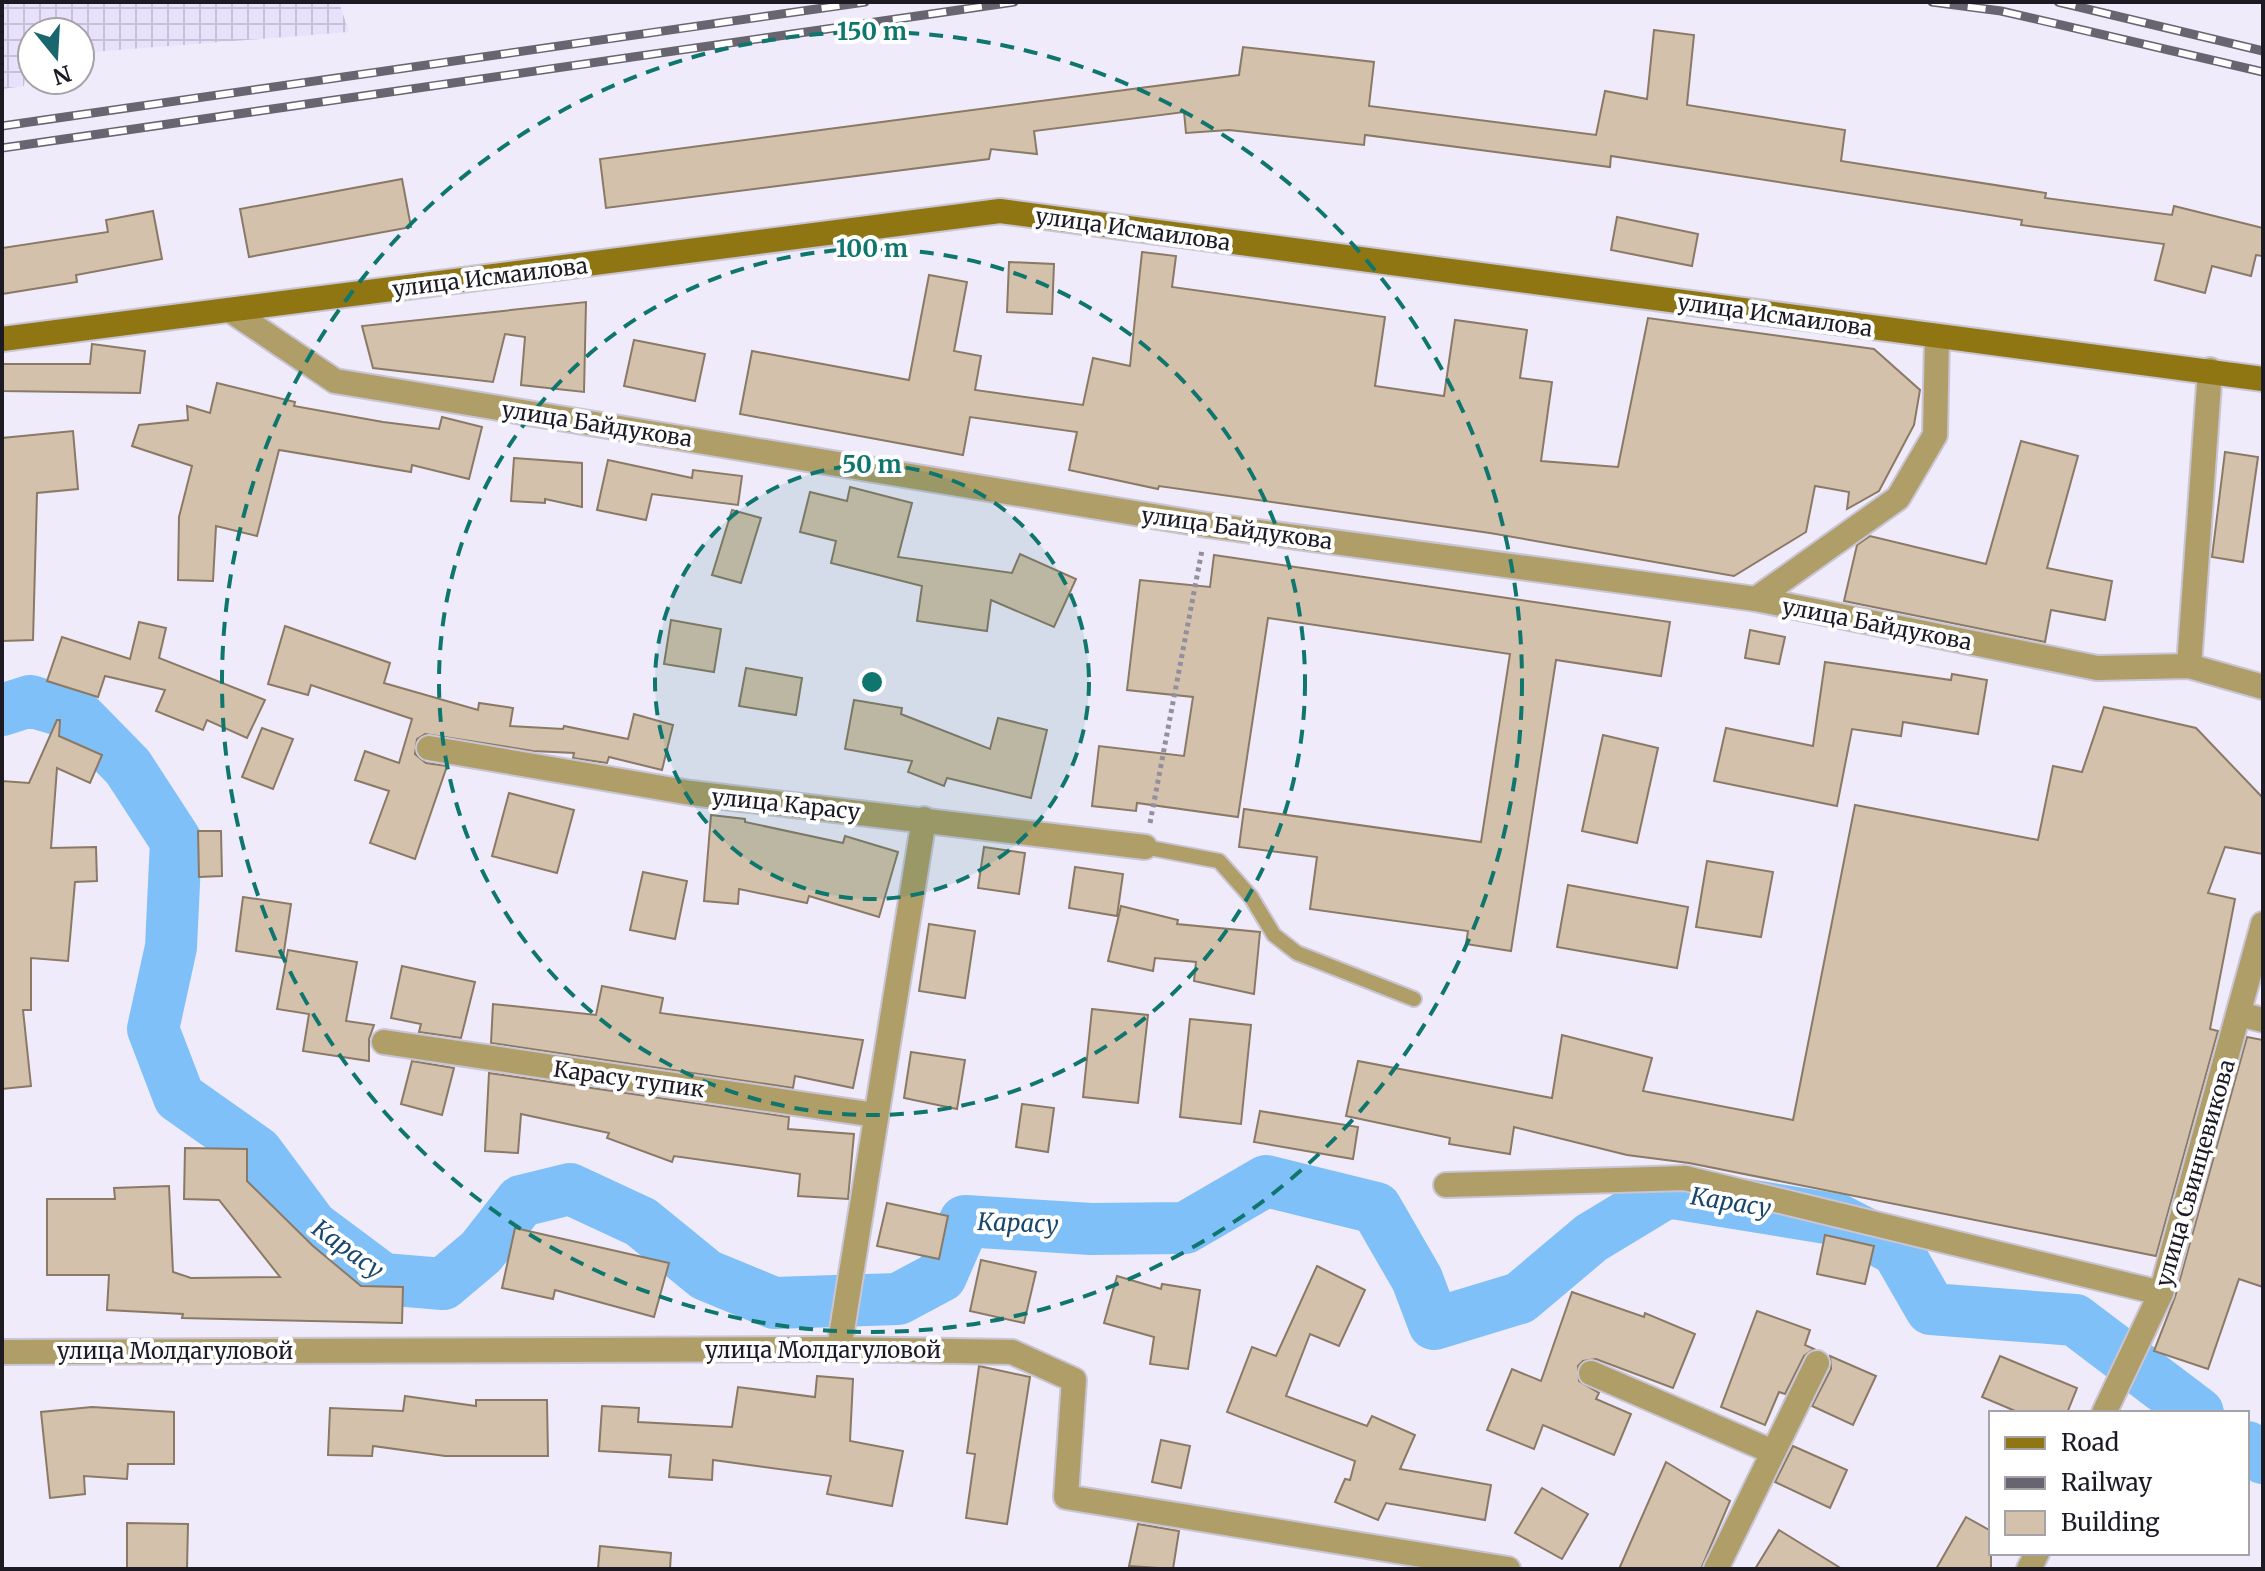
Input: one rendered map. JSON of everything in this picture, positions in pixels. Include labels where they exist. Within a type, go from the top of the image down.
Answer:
[{"type":"main road","name":"улица Исмаилова","points":[[2,339],[1000,211],[2263,379]]},
{"type":"street","name":"улица Байдукова","points":[[230,310],[335,381],[1207,525],[1756,599],[2097,668],[2189,666],[2263,687]]},
{"type":"street","points":[[1756,599],[1898,498],[1935,435],[1937,337]]},
{"type":"street","points":[[2189,666],[2210,370]]},
{"type":"street","name":"улица Карасу","points":[[429,748],[691,793],[1145,847]]},
{"type":"street","points":[[839,1349],[924,819]]},
{"type":"street","name":"улица Свинцевикова","points":[[2105,1411],[2161,1293],[2251,1017],[2263,924]]},
{"type":"street","name":"Карасу тупик","points":[[384,1042],[875,1115]]},
{"type":"street","points":[[1446,1185],[1685,1178],[2161,1293]]},
{"type":"street","name":"улица Молдагуловой","points":[[2,1352],[839,1349],[1012,1352],[1074,1380],[1066,1497],[1508,1569]]},
{"type":"street","points":[[1716,1569],[1817,1363]]},
{"type":"street","points":[[1591,1373],[1773,1452]]},
{"type":"lane","points":[[1145,847],[1219,861],[1251,897],[1274,935],[1297,953],[1414,999]]},
{"type":"path","points":[[1145,847],[1207,525]]},
{"type":"shaded area","points":[[2,2],[339,2],[349,32],[96,52],[96,16],[16,16],[16,87],[2,89]]},
{"type":"building","points":[[1654,30],[1694,35],[1687,105],[1845,130],[1841,161],[2046,193],[2045,198],[2172,215],[2174,206],[2263,228],[2263,256],[2256,255],[2251,276],[2212,266],[2205,293],[2155,280],[2164,244],[2021,225],[2022,220],[1611,156],[1610,167],[1365,135],[1364,145],[1229,130],[1186,133],[1184,112],[1034,131],[1037,154],[991,149],[989,159],[606,208],[600,159],[1239,75],[1243,47],[1374,62],[1369,106],[1596,135],[1605,91],[1647,99]]},
{"type":"building","points":[[402,179],[411,227],[249,257],[240,209]]},
{"type":"building","points":[[153,211],[162,259],[76,275],[77,282],[2,294],[2,248],[108,232],[106,220]]},
{"type":"building","points":[[1617,217],[1698,234],[1692,266],[1611,250]]},
{"type":"building","points":[[1142,252],[1176,256],[1172,287],[1385,317],[1375,386],[1444,396],[1455,320],[1527,330],[1520,378],[1552,382],[1541,461],[1618,467],[1648,318],[1874,349],[1920,390],[1914,425],[1879,491],[1847,509],[1849,492],[1815,486],[1806,532],[1734,576],[1490,533],[1159,486],[1158,489],[1069,470],[1077,432],[970,417],[963,455],[740,414],[752,351],[909,380],[929,275],[967,282],[954,351],[981,356],[975,390],[1083,405],[1093,358],[1130,366]]},
{"type":"building","points":[[1009,262],[1054,264],[1052,314],[1007,312]]},
{"type":"building","points":[[586,302],[584,392],[521,385],[525,337],[505,334],[493,382],[373,368],[362,326]]},
{"type":"building","points":[[634,340],[705,354],[695,401],[624,386]]},
{"type":"building","points":[[92,344],[145,351],[140,393],[2,391],[2,364],[90,364]]},
{"type":"building","points":[[217,383],[295,402],[294,406],[383,422],[439,429],[442,417],[482,427],[469,479],[412,465],[411,472],[279,450],[257,536],[216,526],[213,581],[178,580],[179,517],[192,466],[132,446],[139,425],[188,420],[187,406],[210,413]]},
{"type":"building","points":[[73,431],[78,489],[37,493],[33,640],[2,641],[2,438]]},
{"type":"building","points":[[2021,441],[2078,456],[2047,568],[2112,581],[2105,620],[2051,610],[2045,642],[1844,601],[1857,545],[1870,536],[1986,564]]},
{"type":"building","points":[[2225,452],[2258,457],[2243,562],[2212,557]]},
{"type":"building","points":[[514,458],[582,463],[582,507],[545,499],[545,503],[511,501]]},
{"type":"building","points":[[608,460],[692,478],[693,470],[742,476],[738,505],[652,494],[646,520],[597,510]]},
{"type":"building","points":[[850,487],[912,503],[898,557],[1012,573],[1020,554],[1076,579],[1054,627],[991,600],[987,631],[917,621],[922,586],[831,563],[836,541],[800,532],[810,492],[847,501]]},
{"type":"building","points":[[732,510],[761,518],[741,583],[712,575]]},
{"type":"building","points":[[1214,555],[1670,622],[1661,676],[1556,660],[1511,951],[1466,944],[1468,931],[1310,909],[1317,857],[1239,847],[1244,809],[1481,842],[1510,654],[1268,618],[1238,817],[1137,803],[1136,811],[1092,806],[1099,746],[1184,756],[1193,697],[1127,690],[1140,580],[1210,587]]},
{"type":"building","points":[[671,620],[721,629],[714,672],[664,664]]},
{"type":"building","points":[[139,622],[166,628],[159,658],[265,700],[247,738],[207,720],[203,730],[156,711],[165,690],[105,676],[98,697],[47,681],[62,637],[130,659]]},
{"type":"building","points":[[285,626],[390,663],[384,683],[478,710],[479,703],[513,708],[510,726],[563,729],[564,726],[628,739],[634,714],[673,725],[662,770],[609,757],[607,763],[573,758],[574,753],[533,751],[425,734],[417,739],[415,754],[426,763],[447,766],[415,859],[370,843],[389,791],[355,780],[365,751],[399,763],[412,719],[311,685],[308,695],[268,684]]},
{"type":"building","points":[[1750,630],[1785,637],[1779,664],[1745,658]]},
{"type":"building","points":[[1825,662],[1951,680],[1952,674],[1987,680],[1978,734],[1903,722],[1901,736],[1852,729],[1837,806],[1714,781],[1726,728],[1813,746]]},
{"type":"building","points":[[746,668],[802,678],[796,715],[739,706]]},
{"type":"building","points":[[854,700],[902,708],[901,714],[990,749],[998,718],[1047,730],[1031,798],[947,778],[944,786],[908,772],[912,761],[845,749]]},
{"type":"building","points":[[2104,707],[2196,728],[2263,798],[2263,854],[2225,847],[2208,893],[2235,899],[2210,1029],[2218,1031],[2156,1256],[1689,1163],[1627,1155],[1514,1127],[1510,1154],[1449,1144],[1450,1138],[1346,1116],[1358,1061],[1552,1098],[1562,1035],[1652,1058],[1643,1091],[1793,1120],[1855,805],[2038,840],[2053,766],[2082,772]]},
{"type":"building","points":[[57,720],[60,720],[59,736],[102,755],[90,783],[57,768],[51,848],[96,847],[97,881],[75,882],[68,961],[31,958],[31,1010],[23,1010],[31,1086],[2,1089],[2,781],[29,783]]},
{"type":"building","points":[[262,728],[293,739],[273,789],[242,777]]},
{"type":"building","points":[[1603,735],[1658,748],[1637,843],[1582,831]]},
{"type":"building","points":[[509,793],[574,810],[557,873],[492,856]]},
{"type":"building","points":[[711,815],[745,819],[745,822],[843,843],[845,836],[898,852],[879,917],[809,896],[807,903],[739,889],[738,904],[704,901]]},
{"type":"building","points":[[198,831],[221,831],[222,876],[199,877]]},
{"type":"building","points":[[984,847],[1025,853],[1019,894],[978,888]]},
{"type":"building","points":[[1707,861],[1773,872],[1761,937],[1696,927]]},
{"type":"building","points":[[1075,867],[1123,874],[1117,916],[1069,908]]},
{"type":"building","points":[[643,872],[687,881],[675,939],[630,930]]},
{"type":"building","points":[[1568,885],[1688,907],[1677,968],[1557,947]]},
{"type":"building","points":[[243,897],[291,904],[283,958],[236,951]]},
{"type":"building","points":[[1121,906],[1178,920],[1177,924],[1260,932],[1254,994],[1194,981],[1196,962],[1155,958],[1153,971],[1108,961]]},
{"type":"building","points":[[929,924],[975,931],[965,998],[919,991]]},
{"type":"building","points":[[288,950],[357,962],[346,1021],[374,1025],[369,1039],[369,1061],[303,1051],[309,1014],[277,1009]]},
{"type":"building","points":[[402,966],[475,982],[461,1038],[419,1032],[421,1024],[391,1018]]},
{"type":"building","points":[[602,986],[663,998],[660,1013],[863,1040],[853,1088],[795,1076],[793,1088],[491,1043],[493,1004],[596,1015]]},
{"type":"building","points":[[1092,1009],[1148,1015],[1138,1103],[1083,1097]]},
{"type":"building","points":[[1190,1019],[1251,1025],[1241,1124],[1180,1117]]},
{"type":"building","points":[[2247,1037],[2263,1040],[2263,1287],[2239,1279],[2208,1369],[2154,1351],[2175,1297]]},
{"type":"building","points":[[911,1052],[965,1060],[957,1109],[904,1098]]},
{"type":"building","points":[[412,1061],[454,1068],[442,1115],[401,1104]]},
{"type":"building","points":[[489,1073],[789,1117],[788,1129],[854,1134],[848,1199],[798,1196],[800,1174],[674,1156],[672,1162],[607,1138],[609,1133],[521,1114],[518,1153],[485,1151]]},
{"type":"building","points":[[1022,1104],[1054,1108],[1048,1152],[1016,1147]]},
{"type":"building","points":[[1260,1111],[1358,1127],[1353,1159],[1254,1142]]},
{"type":"building","points":[[185,1148],[247,1149],[247,1181],[313,1246],[361,1286],[403,1287],[402,1323],[182,1318],[183,1314],[107,1310],[109,1275],[47,1275],[47,1199],[115,1199],[114,1188],[169,1186],[173,1272],[191,1278],[280,1277],[219,1200],[184,1199]]},
{"type":"building","points":[[887,1203],[948,1216],[939,1259],[877,1246]]},
{"type":"building","points":[[515,1228],[669,1263],[654,1317],[555,1290],[553,1299],[502,1288]]},
{"type":"building","points":[[1825,1235],[1874,1246],[1865,1284],[1817,1274]]},
{"type":"building","points":[[981,1260],[1036,1272],[1024,1323],[970,1311]]},
{"type":"building","points":[[1317,1266],[1365,1290],[1339,1346],[1310,1334],[1286,1396],[1367,1426],[1372,1416],[1415,1435],[1400,1469],[1491,1485],[1485,1520],[1386,1503],[1378,1520],[1335,1502],[1345,1479],[1350,1480],[1355,1461],[1227,1412],[1252,1347],[1276,1356]]},
{"type":"building","points":[[1117,1276],[1161,1289],[1162,1284],[1200,1290],[1188,1369],[1150,1364],[1154,1337],[1104,1323]]},
{"type":"building","points":[[1572,1292],[1644,1317],[1645,1313],[1695,1334],[1673,1388],[1596,1359],[1583,1361],[1578,1366],[1579,1381],[1599,1393],[1596,1399],[1631,1414],[1614,1455],[1543,1425],[1534,1449],[1487,1430],[1512,1369],[1541,1381]]},
{"type":"building","points":[[1757,1311],[1810,1330],[1805,1345],[1814,1349],[1804,1356],[1785,1394],[1779,1392],[1765,1425],[1721,1407]]},
{"type":"building","points":[[1830,1356],[1876,1376],[1853,1425],[1812,1406],[1831,1369]]},
{"type":"building","points":[[2000,1356],[2077,1388],[2068,1411],[2015,1411],[1982,1397]]},
{"type":"building","points":[[979,1366],[1030,1377],[1007,1524],[966,1518],[975,1454],[967,1453]]},
{"type":"building","points":[[817,1376],[853,1379],[850,1441],[903,1451],[892,1506],[827,1494],[831,1476],[713,1460],[712,1480],[669,1477],[671,1455],[599,1451],[602,1406],[639,1408],[638,1422],[732,1427],[738,1387],[815,1397]]},
{"type":"building","points":[[405,1396],[476,1406],[476,1400],[547,1400],[548,1456],[445,1456],[373,1446],[372,1456],[328,1455],[330,1408],[403,1411]]},
{"type":"building","points":[[92,1407],[174,1412],[174,1464],[128,1464],[127,1479],[84,1476],[85,1494],[50,1498],[41,1412]]},
{"type":"building","points":[[1161,1440],[1190,1446],[1181,1488],[1152,1482]]},
{"type":"building","points":[[1793,1446],[1847,1470],[1830,1508],[1775,1482]]},
{"type":"building","points":[[1666,1462],[1730,1501],[1701,1569],[1619,1569]]},
{"type":"building","points":[[1542,1488],[1588,1514],[1562,1559],[1515,1533]]},
{"type":"building","points":[[1966,1517],[1989,1530],[1991,1569],[1936,1569]]},
{"type":"building","points":[[127,1523],[188,1524],[187,1569],[127,1569]]},
{"type":"building","points":[[1138,1524],[1179,1531],[1173,1569],[1129,1566]]},
{"type":"building","points":[[1779,1530],[1842,1569],[1755,1569]]},
{"type":"building","points":[[600,1546],[671,1553],[670,1569],[598,1569]]},
{"type":"waterway","name":"Карасу","points":[[2,710],[30,701],[77,715],[128,767],[176,841],[171,947],[153,1029],[179,1097],[257,1152],[312,1226],[383,1279],[443,1284],[481,1252],[521,1201],[570,1189],[641,1222],[706,1275],[774,1303],[898,1299],[941,1276],[965,1221],[1091,1229],[1185,1228],[1266,1181],[1376,1208],[1417,1279],[1434,1324],[1520,1298],[1591,1238],[1667,1192],[1839,1220],[1897,1250],[1931,1309],[2075,1320],[2195,1411]]},
{"type":"waterway","name":"Карасу","points":[[2249,1448],[2263,1458]]},
{"type":"railway","points":[[2,126],[865,2]]},
{"type":"railway","points":[[2,148],[1014,2]]},
{"type":"railway","points":[[1932,2],[2001,11],[2263,72]]},
{"type":"railway","points":[[2058,2],[2263,51]]}]
